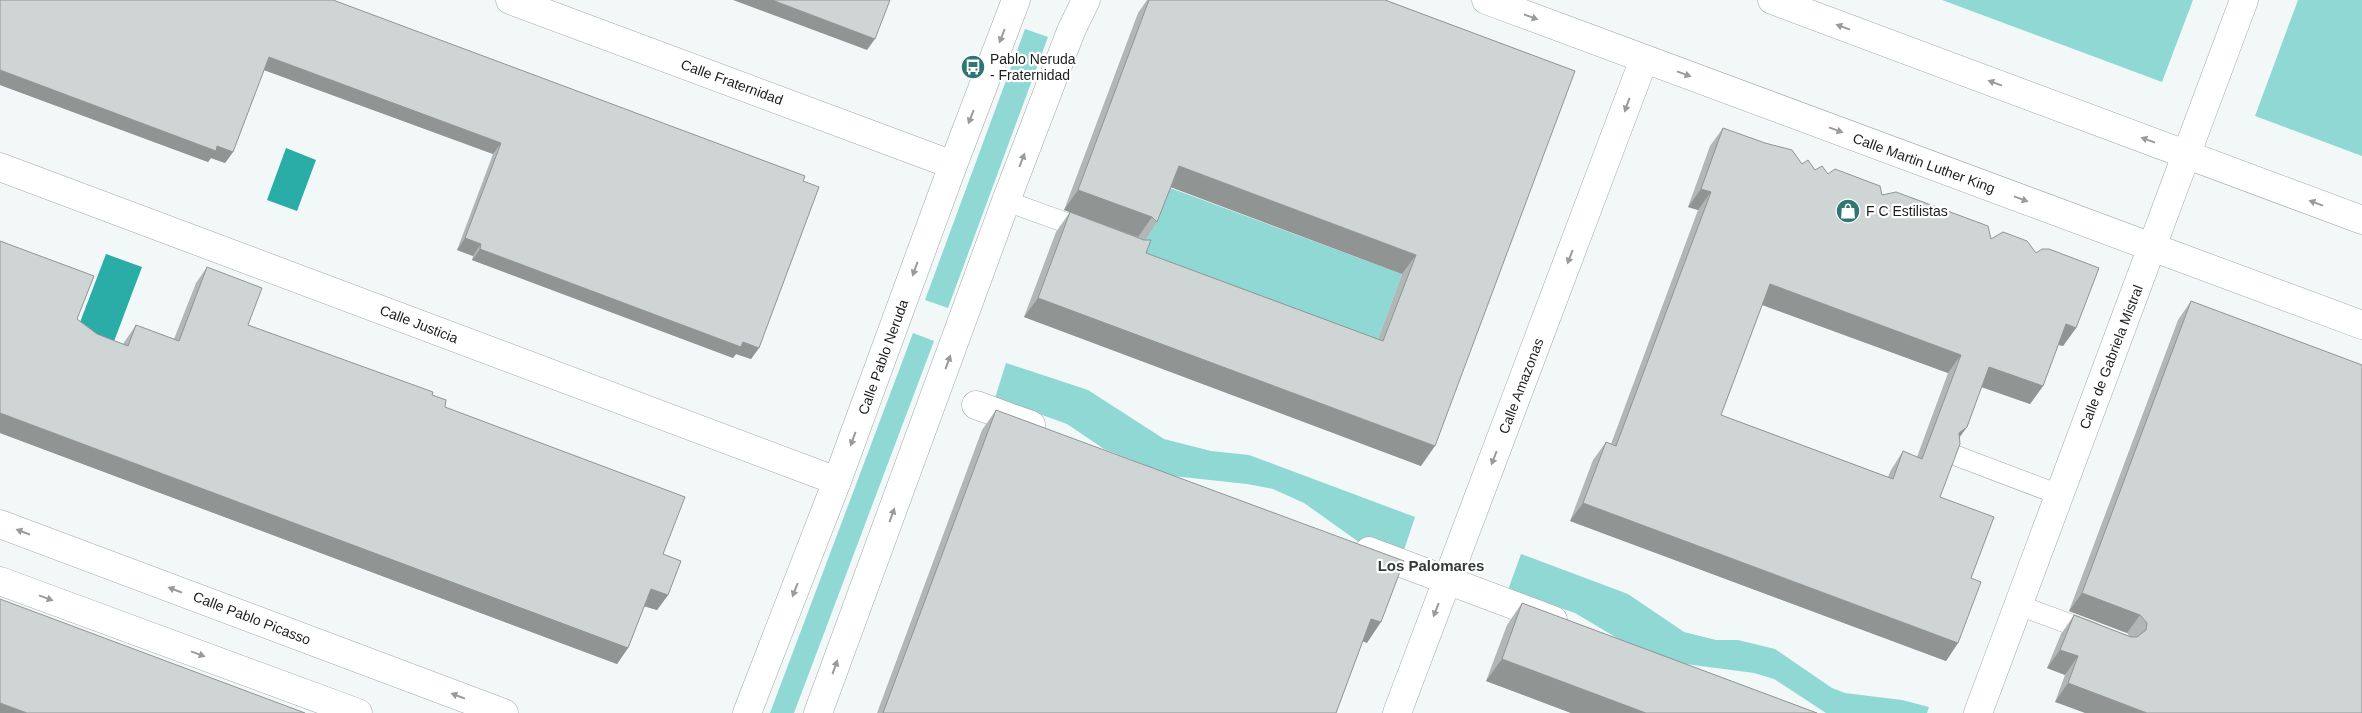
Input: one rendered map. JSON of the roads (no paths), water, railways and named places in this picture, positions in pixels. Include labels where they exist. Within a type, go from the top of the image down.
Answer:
[{"type":"street","name":"Calle Fraternidad","points":[[510,0],[953,164]]},
{"type":"street","name":"Calle Pablo Neruda","points":[[747,713],[838,481],[953,164],[1016,0]]},
{"type":"street","points":[[818,713],[1006,201],[1071,31],[1086,0]]},
{"type":"street","name":"Calle Martin Luther King","points":[[1486,0],[2362,325]]},
{"type":"street","points":[[1772,0],[2362,220]]},
{"type":"street","name":"Calle de Gabriela Mistral","points":[[1978,713],[2244,0]]},
{"type":"street","name":"Calle Amazonas","points":[[1397,713],[1644,59]]},
{"type":"street","name":"Calle Justicia","points":[[0,167],[838,481]]},
{"type":"street","points":[[976,405],[1050,432]]},
{"type":"street","name":"Calle Pablo Picasso","points":[[0,524],[504,713]]},
{"type":"street","points":[[1346,543],[1572,627]]},
{"type":"street","points":[[0,581],[358,713]]},
{"type":"lane","points":[[1006,201],[1106,238]]},
{"type":"lane","points":[[1957,456],[2060,495]]},
{"type":"lane","points":[[2018,605],[2114,641]]},
{"type":"place","name":"Pablo Neruda - Fraternidad","points":[[973,67]]},
{"type":"place","name":"F C Estilistas","points":[[1848,211]]},
{"type":"district","name":"Los Palomares","points":[[1431,565]]}]
